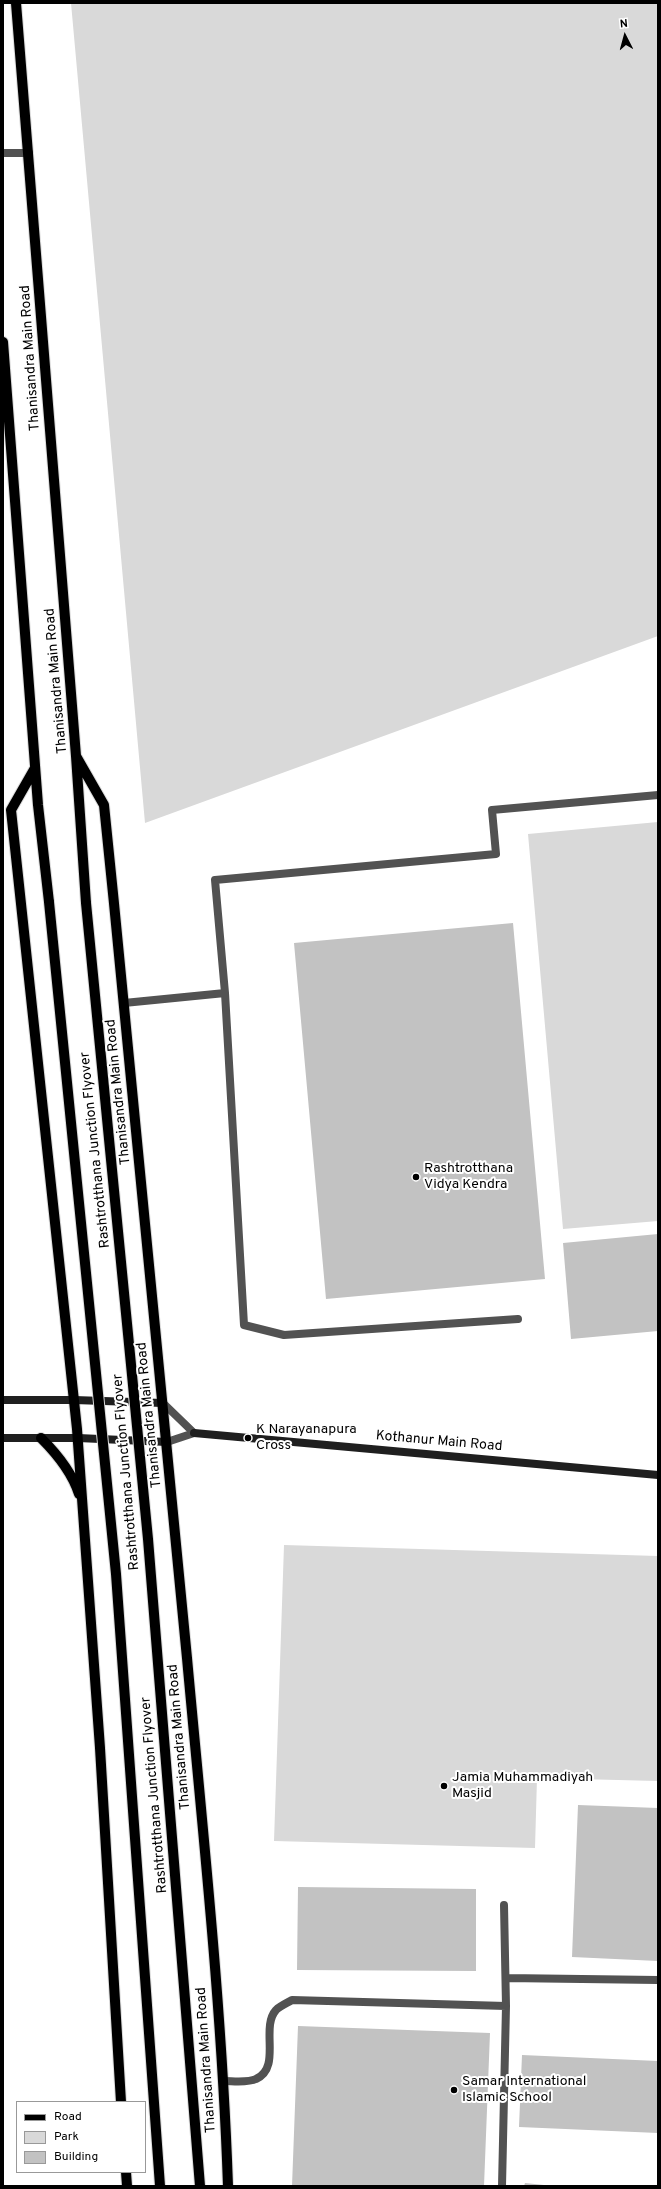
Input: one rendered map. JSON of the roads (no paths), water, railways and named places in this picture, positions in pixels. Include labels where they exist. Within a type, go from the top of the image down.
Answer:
[{"type":"main road","name":"Thanisandra Main Road","points":[[16,3],[76,756],[104,805],[167,1442],[224,2081],[228,2186]]},
{"type":"main road","name":"Thanisandra Main Road","points":[[3,342],[35,768]]},
{"type":"main road","name":"Rashtrotthana Junction Flyover","points":[[76,756],[86,903],[148,1539],[200,2186]]},
{"type":"main road","name":"Rashtrotthana Junction Flyover","points":[[35,768],[116,1574],[160,2186]]},
{"type":"main road","points":[[35,768],[11,810],[78,1438],[84,1508],[121,2101]]},
{"type":"main road","points":[[3,1400],[74,1400],[163,1403]]},
{"type":"main road","name":"Kothanur Main Road","points":[[194,1433],[658,1475]]},
{"type":"main road","points":[[3,1438],[78,1438],[167,1442]]},
{"type":"main road","points":[[41,1438],[57,1455],[70,1474],[84,1508]]},
{"type":"main road","points":[[126,2173],[127,2186]]},
{"type":"street","points":[[3,153],[29,153]]},
{"type":"street","points":[[518,1319],[284,1335],[244,1325],[225,993],[215,880],[496,854],[492,810],[658,795]]},
{"type":"street","points":[[124,1003],[225,993]]},
{"type":"street","points":[[163,1403],[194,1433],[167,1442]]},
{"type":"street","points":[[502,2186],[506,2006],[504,1905]]},
{"type":"street","points":[[506,1978],[658,1980]]},
{"type":"street","points":[[224,2081],[256,2079],[264,2072],[268,2064],[271,2020],[276,2010],[292,2000],[506,2006]]},
{"type":"place","name":"Rashtrotthana Vidya Kendra","points":[[416,1177]]},
{"type":"place","name":"K Narayanapura Cross","points":[[248,1438]]},
{"type":"place","name":"Jamia Muhammadiyah Masjid","points":[[444,1786]]},
{"type":"place","name":"Samar International Islamic School","points":[[454,2090]]}]
